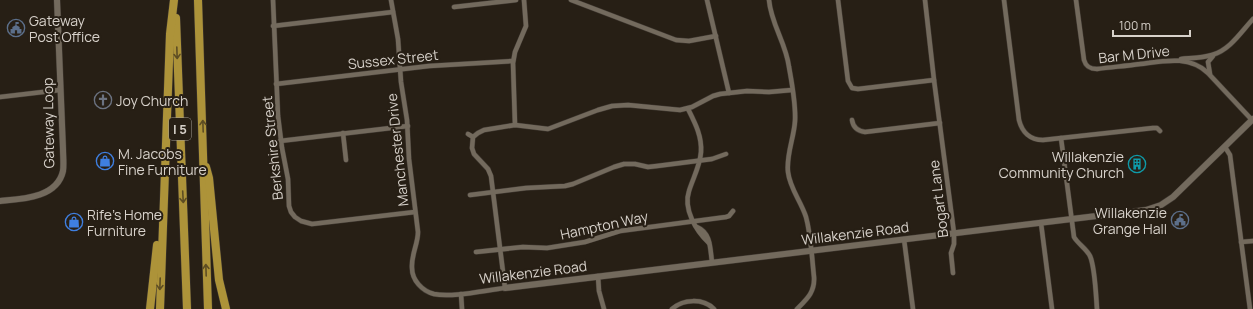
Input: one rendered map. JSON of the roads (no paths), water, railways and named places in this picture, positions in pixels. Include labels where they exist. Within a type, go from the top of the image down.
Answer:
[{"type":"highway","points":[[160,306],[170,34],[175,0]]},
{"type":"highway","name":"I 5","points":[[175,0],[187,309]]},
{"type":"highway","name":"I 5","points":[[198,0],[208,309]]},
{"type":"highway","points":[[204,158],[209,178],[219,280],[226,309]]},
{"type":"highway","points":[[150,309],[158,236],[163,213]]},
{"type":"street","name":"Gateway Loop","points":[[0,201],[38,196],[46,193],[60,178],[63,170],[57,0]]},
{"type":"street","name":"Berkshire Street","points":[[273,0],[273,26],[280,141],[289,182],[290,209],[293,215],[301,221],[309,224],[316,224],[415,212]]},
{"type":"street","name":"Manchester Drive","points":[[391,0],[398,39],[402,90],[408,126],[409,159],[418,241],[412,260],[412,270],[418,283],[427,291]]},
{"type":"street","points":[[454,6],[516,0]]},
{"type":"street","points":[[515,125],[513,61],[515,52],[526,26],[524,0]]},
{"type":"street","points":[[571,0],[676,40],[693,41],[716,36]]},
{"type":"street","points":[[707,0],[729,93]]},
{"type":"street","points":[[769,0],[774,21],[787,55],[795,109],[794,135],[788,157],[788,172],[792,187],[806,216],[814,281],[810,296],[797,309]]},
{"type":"street","points":[[838,0],[848,81],[851,89],[934,80]]},
{"type":"street","name":"Bogart Lane","points":[[925,0],[954,233],[954,244],[951,251],[953,273]]},
{"type":"street","points":[[1004,0],[1019,120],[1022,129],[1027,135],[1039,140],[1153,128],[1157,128],[1160,131]]},
{"type":"street","name":"Bar M Drive","points":[[1076,0],[1084,60],[1088,67],[1097,69],[1173,60],[1195,64],[1211,76],[1252,120]]},
{"type":"street","points":[[273,26],[393,12]]},
{"type":"street","points":[[1211,76],[1208,70],[1208,62],[1210,58],[1228,46],[1253,19]]},
{"type":"street","points":[[1173,60],[1214,55]]},
{"type":"street","name":"Sussex Street","points":[[276,84],[440,65],[513,61]]},
{"type":"street","points":[[0,97],[60,90]]},
{"type":"street","points":[[505,288],[489,171],[474,154],[471,145],[473,137],[478,133],[484,130],[515,125],[551,129],[598,110],[616,106],[628,105],[674,110],[695,106],[713,96],[729,93],[792,90]]},
{"type":"street","points":[[688,108],[700,136],[701,146],[700,161],[687,198],[693,221],[708,237],[712,262]]},
{"type":"street","points":[[852,120],[858,130],[865,132],[940,123]]},
{"type":"street","name":"Willakenzie Road","points":[[427,291],[434,294],[443,295],[461,294],[904,238],[1141,210],[1161,204],[1178,192],[1252,120]]},
{"type":"street","points":[[280,141],[408,126]]},
{"type":"street","points":[[343,133],[346,160]]},
{"type":"street","points":[[468,134],[473,137]]},
{"type":"street","points":[[1061,138],[1075,239],[1087,252],[1091,260],[1097,309]]},
{"type":"street","points":[[1225,147],[1230,155],[1241,242],[1251,297],[1250,309]]},
{"type":"street","points":[[470,195],[526,188],[565,186],[624,164],[653,167],[715,159],[726,154]]},
{"type":"street","name":"Hampton Way","points":[[476,252],[525,246],[547,248],[585,242],[620,231],[726,217],[733,211]]},
{"type":"street","points":[[1041,223],[1052,309]]},
{"type":"street","points":[[904,238],[913,309]]},
{"type":"street","points":[[1241,242],[1253,240]]},
{"type":"street","points":[[598,276],[599,291],[604,309]]},
{"type":"street","points":[[461,294],[462,309]]},
{"type":"street","points":[[672,309],[679,304],[696,301],[707,303],[714,309]]},
{"type":"place","name":"Gateway Post Office","points":[[16,28]]},
{"type":"place","name":"Joy Church","points":[[103,100]]},
{"type":"place","name":"M. Jacobs Fine Furniture","points":[[105,161]]},
{"type":"place","name":"Willakenzie Community Church","points":[[1137,164]]},
{"type":"place","name":"Willakenzie Grange Hall","points":[[1180,220]]},
{"type":"place","name":"Rife's Home Furniture","points":[[74,222]]}]
